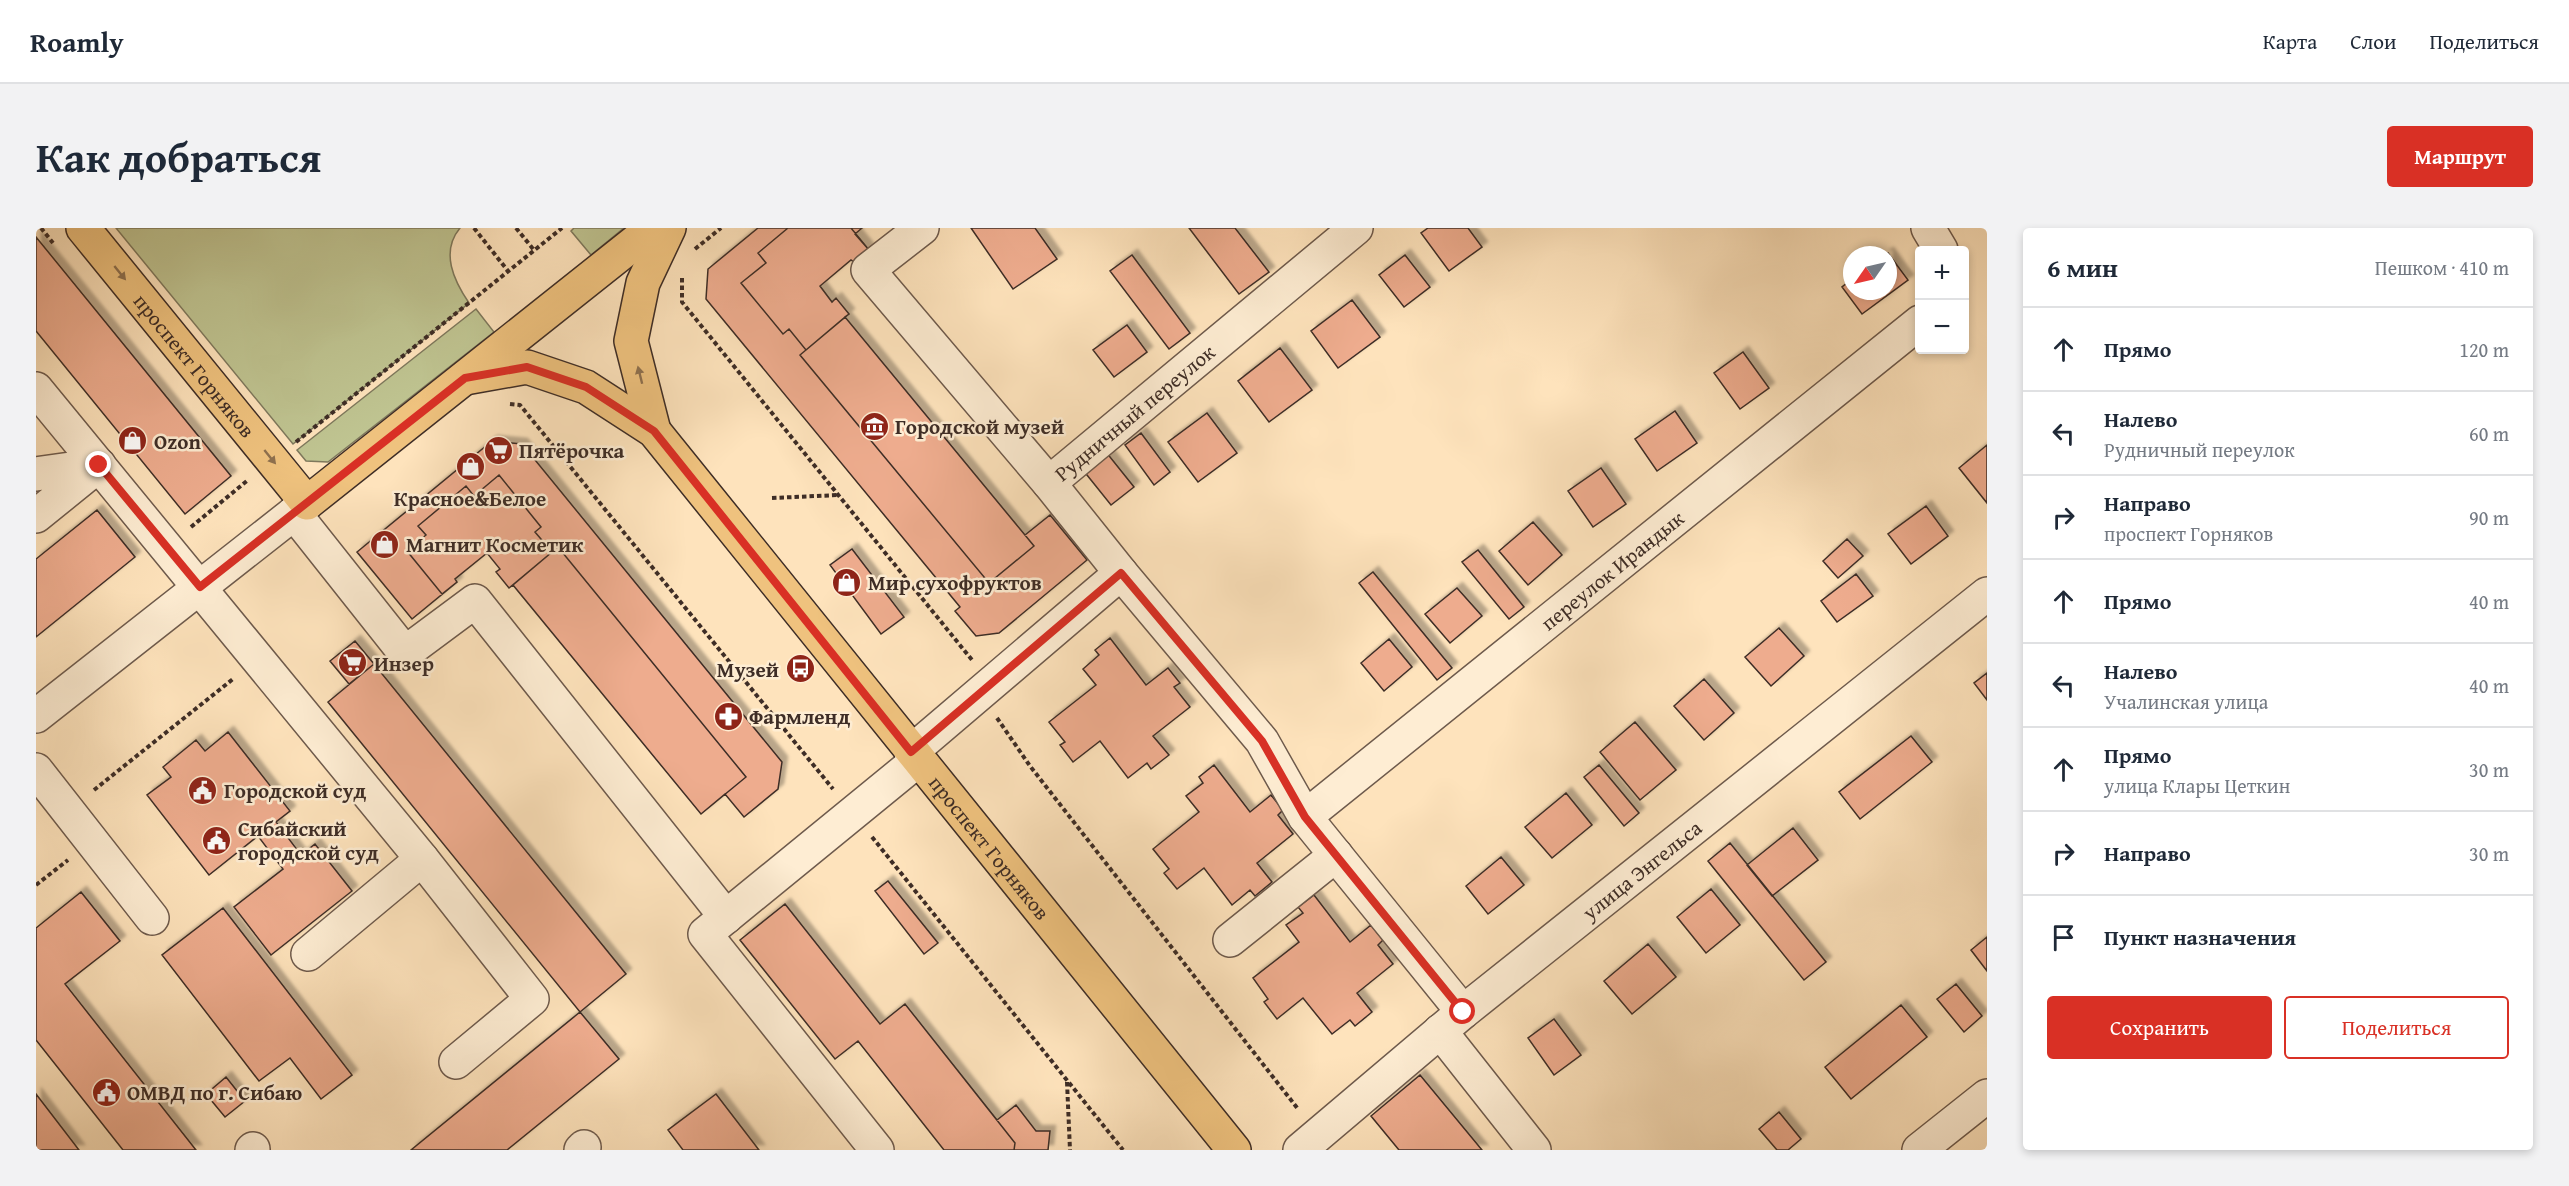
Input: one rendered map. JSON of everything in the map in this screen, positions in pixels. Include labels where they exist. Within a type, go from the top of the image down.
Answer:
[{"type":"main road","name":"проспект Горняков","points":[[83,228],[300,508]]},
{"type":"main road","points":[[300,508],[653,228]]},
{"type":"main road","points":[[654,431],[631,341],[643,283],[669,228]]},
{"type":"main road","points":[[465,378],[527,367],[586,387],[654,431]]},
{"type":"main road","name":"проспект Горняков","points":[[654,431],[1234,1150]]},
{"type":"street","points":[[922,228],[868,270],[1049,483]]},
{"type":"street","name":"Рудничный переулок","points":[[1356,228],[1049,483],[1262,741],[1305,817],[1336,855],[1452,1022],[1534,1150]]},
{"type":"street","points":[[1928,228],[1939,246]]},
{"type":"street","name":"переулок Ирандык","points":[[1305,817],[1915,326]]},
{"type":"street","points":[[36,388],[422,859],[532,999],[456,1062]]},
{"type":"street","points":[[36,474],[99,465]]},
{"type":"street","points":[[36,516],[99,465]]},
{"type":"street","points":[[36,716],[300,508],[405,653],[475,601],[726,917]]},
{"type":"street","points":[[878,1150],[705,934],[852,813],[1121,573]]},
{"type":"street","name":"улица Энгельса","points":[[1300,1150],[1452,1022],[1987,594]]},
{"type":"street","points":[[36,770],[152,918]]},
{"type":"street","points":[[1230,940],[1336,855]]},
{"type":"street","points":[[308,954],[422,859]]},
{"type":"street","points":[[1919,1150],[1987,1096]]},
{"type":"path","points":[[474,228],[508,271]]},
{"type":"path","points":[[516,228],[534,250]]},
{"type":"path","points":[[292,444],[562,228]]},
{"type":"path","points":[[499,403],[520,405],[1123,1150]]},
{"type":"path","points":[[166,547],[246,482]]},
{"type":"path","points":[[771,498],[840,495]]},
{"type":"path","points":[[69,810],[257,660]]},
{"type":"path","points":[[36,885],[92,841]]},
{"type":"path","points":[[1067,1081],[1070,1150]]},
{"type":"green space","points":[[116,228],[460,228],[451,247],[451,266],[458,285],[469,303],[293,444]]},
{"type":"green space","points":[[574,228],[624,228],[591,255],[571,231]]},
{"type":"green space","points":[[476,309],[494,332],[328,462],[306,461],[297,450]]},
{"type":"building","points":[[758,228],[862,228],[855,234],[869,250],[854,262],[851,260],[820,286],[832,302],[836,298],[849,314],[845,317],[1025,535],[1050,515],[1087,560],[999,633],[976,636],[955,611],[960,607],[706,299],[708,269]]},
{"type":"building","points":[[788,228],[851,228],[869,250],[854,262],[851,260],[820,286],[832,302],[836,298],[849,314],[806,350],[789,329],[783,334],[741,283],[766,263],[758,253]]},
{"type":"building","points":[[971,228],[1035,228],[1057,259],[1013,289]]},
{"type":"building","points":[[1189,228],[1235,228],[1269,272],[1239,294]]},
{"type":"building","points":[[1428,228],[1468,228],[1482,247],[1449,271],[1421,233]]},
{"type":"building","points":[[36,237],[231,476],[185,514],[36,331]]},
{"type":"building","points":[[1132,255],[1190,333],[1169,349],[1110,271]]},
{"type":"building","points":[[1405,255],[1430,287],[1404,307],[1379,275]]},
{"type":"building","points":[[1897,265],[1908,280],[1897,288]]},
{"type":"building","points":[[1352,300],[1380,337],[1338,368],[1311,331]]},
{"type":"building","points":[[1852,300],[1881,300],[1862,314]]},
{"type":"building","points":[[845,317],[1034,546],[989,583],[800,355]]},
{"type":"building","points":[[1127,325],[1147,352],[1114,377],[1093,350]]},
{"type":"building","points":[[1280,348],[1312,390],[1269,422],[1238,381]]},
{"type":"building","points":[[1743,352],[1769,388],[1740,409],[1714,373]]},
{"type":"building","points":[[1675,411],[1697,443],[1657,471],[1635,439]]},
{"type":"building","points":[[1207,413],[1237,453],[1198,482],[1168,442]]},
{"type":"building","points":[[1141,433],[1170,472],[1154,485],[1125,445]]},
{"type":"building","points":[[492,441],[522,444],[782,762],[778,789],[744,817],[725,794],[701,814],[513,585],[509,588],[496,572],[500,569],[487,553],[455,579],[457,582],[412,619],[357,552]]},
{"type":"building","points":[[1987,445],[1987,503],[1959,468]]},
{"type":"building","points":[[1106,452],[1134,487],[1111,505],[1083,470]]},
{"type":"building","points":[[1601,468],[1626,504],[1593,527],[1568,491]]},
{"type":"building","points":[[499,475],[541,527],[535,532],[552,552],[509,588],[496,572],[500,569],[487,553],[455,579],[457,582],[442,594],[407,551],[426,535],[418,526],[466,486],[474,496]]},
{"type":"building","points":[[1926,506],[1948,536],[1911,564],[1888,534]]},
{"type":"building","points":[[97,510],[135,557],[36,637],[36,559]]},
{"type":"building","points":[[1533,522],[1562,555],[1528,585],[1499,551]]},
{"type":"building","points":[[1847,539],[1863,556],[1838,578],[1823,561]]},
{"type":"building","points":[[558,547],[746,777],[701,814],[513,585]]},
{"type":"building","points":[[852,549],[904,617],[881,634],[830,565]]},
{"type":"building","points":[[1478,550],[1524,607],[1509,619],[1462,562]]},
{"type":"building","points":[[1373,572],[1452,668],[1437,680],[1359,583]]},
{"type":"building","points":[[1856,574],[1873,596],[1837,622],[1821,601]]},
{"type":"building","points":[[1457,588],[1482,616],[1450,643],[1425,614]]},
{"type":"building","points":[[1779,628],[1804,656],[1771,686],[1745,657]]},
{"type":"building","points":[[1110,638],[1146,685],[1168,668],[1180,683],[1174,687],[1190,707],[1153,736],[1169,755],[1151,769],[1147,763],[1128,778],[1100,741],[1073,762],[1060,745],[1065,742],[1049,722],[1096,685],[1083,669],[1099,655],[1095,650]]},
{"type":"building","points":[[1389,639],[1412,667],[1384,691],[1361,663]]},
{"type":"building","points":[[355,641],[374,664],[349,684],[330,661]]},
{"type":"building","points":[[374,664],[626,974],[580,1012],[328,702]]},
{"type":"building","points":[[1987,673],[1987,700],[1974,683]]},
{"type":"building","points":[[1704,679],[1734,713],[1704,740],[1674,706]]},
{"type":"building","points":[[1635,722],[1676,770],[1640,800],[1600,752]]},
{"type":"building","name":"Сибайский городской суд","points":[[228,732],[290,811],[276,822],[301,855],[315,844],[352,891],[271,955],[234,907],[283,869],[258,836],[209,875],[147,795],[171,777],[163,767],[196,740],[205,751]]},
{"type":"building","points":[[1911,736],[1932,762],[1860,819],[1839,792]]},
{"type":"building","points":[[1214,765],[1250,812],[1271,795],[1283,810],[1278,815],[1293,834],[1257,863],[1272,882],[1255,896],[1250,890],[1232,905],[1204,868],[1177,889],[1164,873],[1169,869],[1153,849],[1199,812],[1186,796],[1203,783],[1199,777]]},
{"type":"building","points":[[1599,765],[1639,813],[1624,826],[1584,777]]},
{"type":"building","points":[[1566,793],[1592,825],[1552,858],[1525,827]]},
{"type":"building","points":[[1793,828],[1818,860],[1772,896],[1747,865]]},
{"type":"building","points":[[1730,843],[1826,962],[1804,980],[1708,861]]},
{"type":"building","points":[[1501,857],[1524,885],[1488,914],[1466,886]]},
{"type":"building","points":[[888,881],[938,943],[924,954],[875,891]]},
{"type":"building","points":[[1711,889],[1740,925],[1706,953],[1677,917]]},
{"type":"building","points":[[81,892],[120,941],[65,984],[196,1150],[123,1150],[36,1040],[36,928]]},
{"type":"building","points":[[1314,895],[1350,942],[1371,925],[1383,940],[1378,945],[1393,964],[1357,993],[1372,1012],[1355,1026],[1350,1020],[1332,1034],[1303,998],[1277,1019],[1264,1002],[1268,999],[1253,978],[1299,942],[1286,925],[1303,913],[1298,907]]},
{"type":"building","points":[[785,904],[880,1024],[905,1004],[1015,1143],[1014,1150],[944,1150],[858,1041],[835,1059],[740,940]]},
{"type":"building","points":[[785,904],[880,1024],[905,1004],[997,1120],[1016,1105],[1036,1131],[1050,1131],[1048,1150],[944,1150],[858,1041],[835,1059],[740,940]]},
{"type":"building","points":[[223,908],[352,1075],[321,1099],[290,1058],[259,1081],[162,955]]},
{"type":"building","points":[[1987,937],[1987,971],[1971,950]]},
{"type":"building","points":[[1648,944],[1676,977],[1632,1014],[1604,981]]},
{"type":"building","points":[[1956,984],[1982,1016],[1964,1032],[1937,999]]},
{"type":"building","points":[[1901,1005],[1927,1037],[1851,1099],[1825,1067]]},
{"type":"building","points":[[580,1012],[619,1059],[507,1150],[411,1150]]},
{"type":"building","points":[[1554,1019],[1581,1055],[1554,1075],[1528,1038]]},
{"type":"building","points":[[1420,1075],[1482,1150],[1399,1150],[1371,1116]]},
{"type":"building","points":[[226,1077],[245,1101],[225,1117],[206,1094]]},
{"type":"building","points":[[36,1094],[79,1150],[36,1150]]},
{"type":"building","points":[[716,1094],[759,1150],[683,1150],[668,1130]]},
{"type":"building","points":[[1779,1112],[1801,1139],[1788,1150],[1777,1150],[1759,1129]]},
{"type":"place","name":"Городской музей","points":[[874,426]]},
{"type":"place","name":"Ozon","points":[[133,441]]},
{"type":"place","name":"Пятёрочка","points":[[498,450]]},
{"type":"place","name":"Красное&Белое","points":[[470,467]]},
{"type":"place","name":"Магнит Косметик","points":[[385,544]]},
{"type":"place","name":"Мир сухофруктов","points":[[847,582]]},
{"type":"place","name":"Инзер","points":[[353,663]]},
{"type":"place","name":"Музей","points":[[800,669]]},
{"type":"place","name":"Фармленд","points":[[728,716]]},
{"type":"place","name":"Городской суд","points":[[203,790]]},
{"type":"place","name":"Сибайский городской суд","points":[[217,840]]},
{"type":"place","name":"ОМВД по г. Сибаю","points":[[106,1092]]},
{"type":"route","points":[[99,465],[200,587],[465,378],[527,367],[586,387],[654,431],[911,752],[1121,573],[1262,741],[1305,817],[1463,1012]]}]
